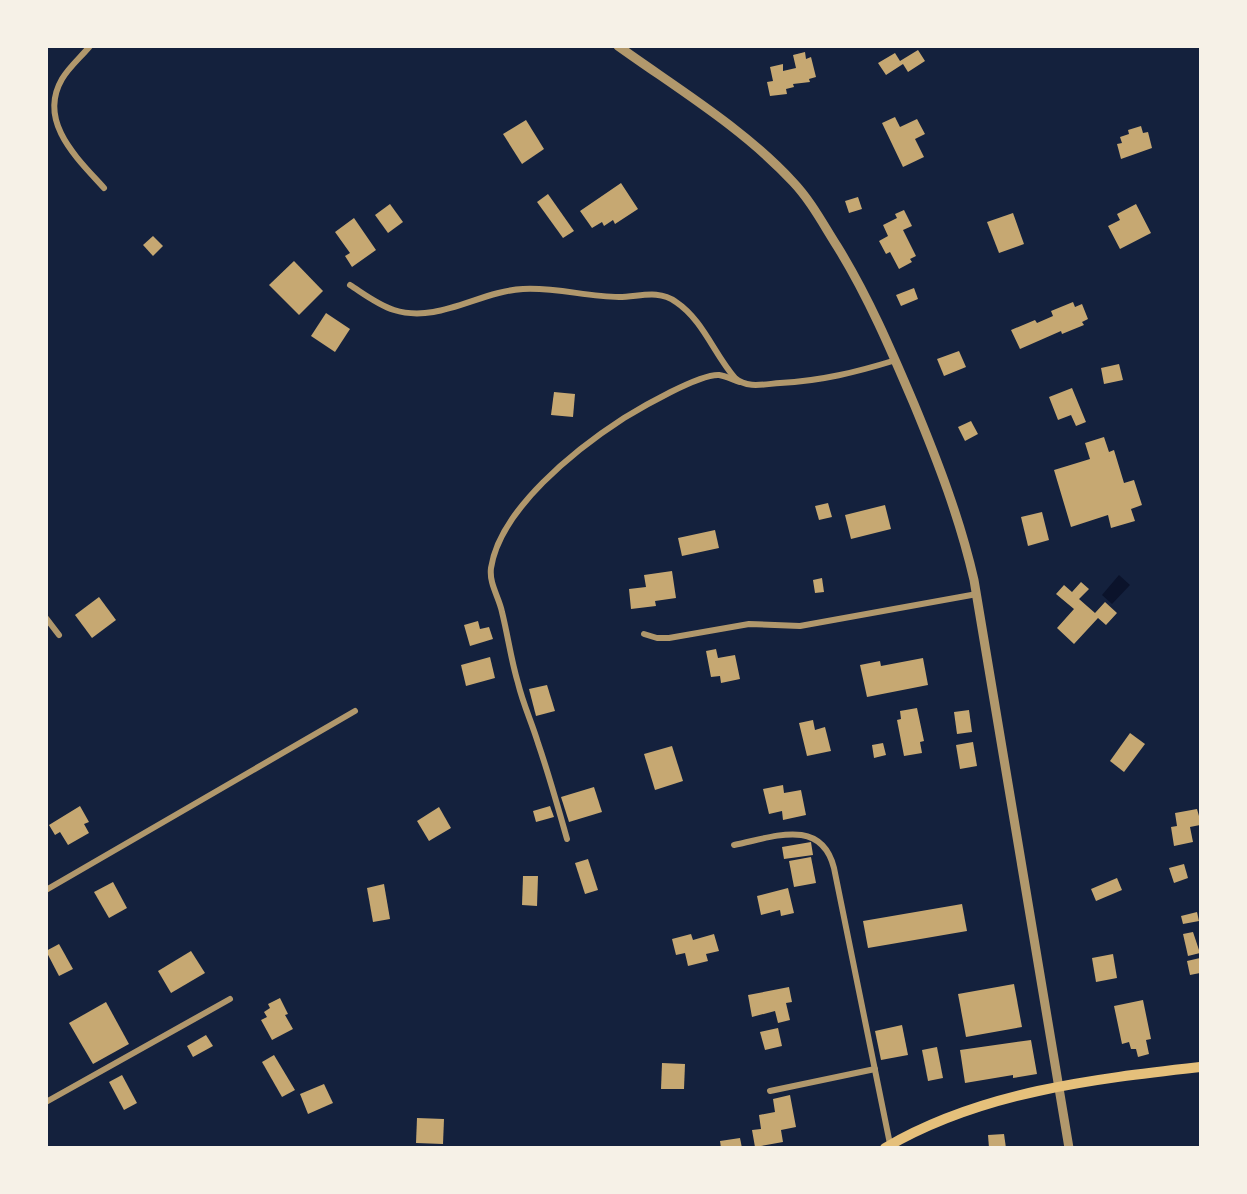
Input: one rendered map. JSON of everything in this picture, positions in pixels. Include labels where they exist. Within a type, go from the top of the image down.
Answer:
[{"type":"main road","points":[[887,1146],[958,1113],[1017,1096],[1096,1080],[1200,1067]]},
{"type":"street","points":[[90,46],[61,81],[56,96],[56,113],[59,131],[66,145],[104,188]]},
{"type":"street","points":[[618,46],[748,139],[797,187],[815,211],[858,280],[896,360],[966,544],[977,594],[1070,1148]]},
{"type":"street","points":[[350,285],[390,309],[411,312],[439,310],[503,291],[524,289],[552,289],[616,297],[661,295],[676,301],[691,316],[729,371],[740,382]]},
{"type":"street","points":[[567,839],[518,683],[502,611],[492,582],[491,571],[494,556],[508,526],[534,494],[610,428],[636,411],[701,379],[719,375],[754,385],[825,379],[855,373],[896,360]]},
{"type":"street","points":[[644,634],[657,638],[672,638],[749,624],[800,626],[977,594]]},
{"type":"street","points":[[46,618],[59,635]]},
{"type":"street","points":[[46,890],[355,711]]},
{"type":"street","points":[[734,846],[786,834],[799,834],[813,838],[827,850],[834,868],[875,1069],[887,1146]]},
{"type":"street","points":[[46,1102],[230,999]]},
{"type":"street","points":[[770,1091],[875,1069]]},
{"type":"water","points":[[1119,575],[1130,585],[1112,604],[1102,595]]},
{"type":"building","points":[[918,50],[925,61],[908,72],[903,64],[886,75],[878,63],[895,53],[900,61]]},
{"type":"building","points":[[805,52],[806,59],[811,57],[816,77],[809,79],[810,82],[793,84],[794,87],[786,89],[787,94],[770,96],[767,82],[773,81],[770,67],[783,64],[783,71],[796,68],[793,55]]},
{"type":"building","points":[[895,117],[900,127],[917,119],[925,134],[915,139],[924,157],[903,167],[882,123]]},
{"type":"building","points":[[526,120],[544,149],[522,164],[503,134]]},
{"type":"building","points":[[1141,126],[1143,133],[1148,132],[1152,148],[1121,159],[1117,144],[1122,143],[1120,137],[1129,134],[1128,130]]},
{"type":"building","points":[[621,183],[638,209],[615,224],[613,220],[604,226],[602,222],[592,228],[580,211]]},
{"type":"building","points":[[548,194],[574,231],[563,238],[537,202]]},
{"type":"building","points":[[858,197],[862,209],[849,213],[845,201]]},
{"type":"building","points":[[390,204],[403,222],[388,233],[375,215]]},
{"type":"building","points":[[1136,204],[1151,233],[1120,249],[1108,226],[1120,220],[1117,214]]},
{"type":"building","points":[[904,210],[912,226],[903,230],[916,256],[910,259],[912,262],[899,269],[890,252],[886,254],[879,241],[888,236],[883,225],[897,218],[895,214]]},
{"type":"building","points":[[1013,213],[1024,244],[999,253],[987,222]]},
{"type":"building","points":[[354,218],[376,250],[352,267],[345,256],[350,253],[335,232]]},
{"type":"building","points":[[153,236],[163,246],[153,256],[143,245]]},
{"type":"building","points":[[294,261],[323,291],[299,315],[269,285]]},
{"type":"building","points":[[914,288],[918,299],[901,306],[896,295]]},
{"type":"building","points":[[1073,302],[1075,307],[1082,304],[1088,319],[1082,322],[1084,325],[1062,334],[1061,331],[1020,349],[1011,330],[1035,320],[1037,323],[1053,316],[1051,311]]},
{"type":"building","points":[[326,313],[350,329],[335,352],[311,336]]},
{"type":"building","points":[[959,351],[966,367],[944,376],[937,359]]},
{"type":"building","points":[[1119,364],[1123,380],[1104,384],[1101,368]]},
{"type":"building","points":[[1072,388],[1086,422],[1076,426],[1071,415],[1058,420],[1049,397]]},
{"type":"building","points":[[554,392],[575,394],[573,417],[551,415]]},
{"type":"building","points":[[971,421],[978,434],[965,441],[958,427]]},
{"type":"building","points":[[1104,437],[1109,452],[1114,450],[1124,483],[1134,480],[1142,505],[1131,509],[1135,521],[1111,528],[1108,515],[1071,527],[1054,470],[1090,459],[1085,443]]},
{"type":"building","points":[[828,503],[832,517],[819,520],[815,506]]},
{"type":"building","points":[[885,505],[891,529],[851,539],[845,515]]},
{"type":"building","points":[[1042,512],[1049,540],[1028,546],[1021,517]]},
{"type":"building","points":[[715,530],[719,548],[682,556],[678,538]]},
{"type":"building","points":[[672,571],[676,598],[655,601],[656,606],[631,609],[629,589],[646,587],[644,575]]},
{"type":"building","points":[[822,578],[824,592],[815,593],[813,580]]},
{"type":"building","points":[[1081,582],[1089,589],[1079,599],[1095,613],[1105,602],[1117,613],[1106,625],[1098,618],[1074,644],[1057,628],[1074,609],[1056,594],[1064,585],[1072,592]]},
{"type":"building","points":[[99,597],[116,620],[92,638],[75,615]]},
{"type":"building","points":[[478,621],[480,629],[489,627],[493,639],[470,646],[464,625]]},
{"type":"building","points":[[716,649],[718,658],[735,655],[740,679],[721,683],[720,676],[711,677],[706,651]]},
{"type":"building","points":[[490,657],[495,678],[466,686],[461,665]]},
{"type":"building","points":[[923,658],[928,685],[867,697],[860,665],[880,661],[881,666]]},
{"type":"building","points":[[547,685],[555,711],[536,716],[529,689]]},
{"type":"building","points":[[917,708],[924,741],[920,742],[922,753],[904,756],[897,720],[901,719],[900,711]]},
{"type":"building","points":[[969,710],[972,732],[957,734],[954,712]]},
{"type":"building","points":[[813,720],[815,730],[825,727],[831,751],[807,756],[799,723]]},
{"type":"building","points":[[1130,733],[1145,744],[1124,772],[1110,761]]},
{"type":"building","points":[[973,742],[977,766],[960,769],[956,745]]},
{"type":"building","points":[[883,743],[886,755],[874,758],[872,745]]},
{"type":"building","points":[[672,746],[683,781],[655,790],[644,754]]},
{"type":"building","points":[[783,785],[784,793],[801,790],[806,815],[783,820],[782,811],[769,814],[763,789]]},
{"type":"building","points":[[594,787],[602,812],[569,822],[561,797]]},
{"type":"building","points":[[80,806],[89,822],[84,824],[89,833],[68,845],[60,832],[55,835],[49,825]]},
{"type":"building","points":[[550,806],[554,817],[536,822],[533,811]]},
{"type":"building","points":[[439,807],[451,828],[429,841],[417,821]]},
{"type":"building","points":[[1197,809],[1200,825],[1190,827],[1193,842],[1174,846],[1171,827],[1177,826],[1175,813]]},
{"type":"building","points":[[811,842],[813,855],[784,859],[782,847]]},
{"type":"building","points":[[811,857],[816,883],[794,887],[789,861]]},
{"type":"building","points":[[588,859],[598,890],[585,894],[575,863]]},
{"type":"building","points":[[1184,864],[1188,878],[1174,883],[1169,868]]},
{"type":"building","points":[[523,876],[538,876],[537,906],[522,905]]},
{"type":"building","points":[[1117,878],[1122,890],[1096,901],[1091,889]]},
{"type":"building","points":[[113,882],[127,908],[109,918],[94,892]]},
{"type":"building","points":[[384,884],[390,919],[373,922],[367,888]]},
{"type":"building","points":[[788,888],[794,913],[781,916],[780,910],[761,915],[757,896]]},
{"type":"building","points":[[962,904],[967,931],[868,948],[863,921]]},
{"type":"building","points":[[1197,912],[1199,921],[1183,924],[1181,916]]},
{"type":"building","points":[[1193,932],[1200,953],[1188,956],[1183,934]]},
{"type":"building","points":[[691,934],[693,940],[714,934],[719,951],[706,954],[708,961],[688,966],[685,953],[676,955],[672,939]]},
{"type":"building","points":[[59,944],[73,969],[59,976],[46,951]]},
{"type":"building","points":[[191,951],[205,973],[171,993],[158,971]]},
{"type":"building","points":[[1113,954],[1117,978],[1096,982],[1092,958]]},
{"type":"building","points":[[1200,958],[1200,973],[1190,975],[1187,961]]},
{"type":"building","points":[[1014,984],[1022,1027],[966,1037],[958,994]]},
{"type":"building","points":[[789,987],[792,1002],[786,1003],[790,1020],[778,1023],[775,1011],[752,1017],[748,995]]},
{"type":"building","points":[[280,998],[288,1014],[285,1015],[293,1029],[272,1040],[261,1020],[267,1017],[264,1012],[270,1008],[268,1004]]},
{"type":"building","points":[[1143,1000],[1151,1039],[1146,1040],[1149,1054],[1138,1057],[1136,1049],[1131,1049],[1129,1042],[1122,1044],[1114,1006]]},
{"type":"building","points":[[106,1002],[129,1044],[93,1064],[69,1023]]},
{"type":"building","points":[[902,1025],[908,1055],[881,1060],[875,1031]]},
{"type":"building","points":[[778,1028],[782,1046],[765,1050],[760,1032]]},
{"type":"building","points":[[206,1035],[213,1046],[193,1057],[187,1046]]},
{"type":"building","points":[[1031,1040],[1037,1074],[1013,1078],[1013,1075],[965,1083],[960,1050]]},
{"type":"building","points":[[937,1047],[943,1078],[928,1081],[922,1050]]},
{"type":"building","points":[[274,1055],[295,1090],[282,1097],[262,1062]]},
{"type":"building","points":[[662,1063],[685,1064],[684,1089],[661,1089]]},
{"type":"building","points":[[122,1075],[137,1103],[124,1110],[109,1082]]},
{"type":"building","points":[[324,1084],[333,1103],[308,1114],[300,1094]]},
{"type":"building","points":[[790,1095],[796,1127],[781,1130],[783,1142],[755,1147],[752,1130],[761,1129],[759,1115],[775,1112],[773,1099]]},
{"type":"building","points":[[417,1118],[444,1119],[443,1144],[416,1143]]},
{"type":"building","points":[[1004,1134],[1006,1148],[989,1148],[988,1135]]},
{"type":"building","points":[[740,1138],[742,1148],[721,1148],[720,1141]]}]
